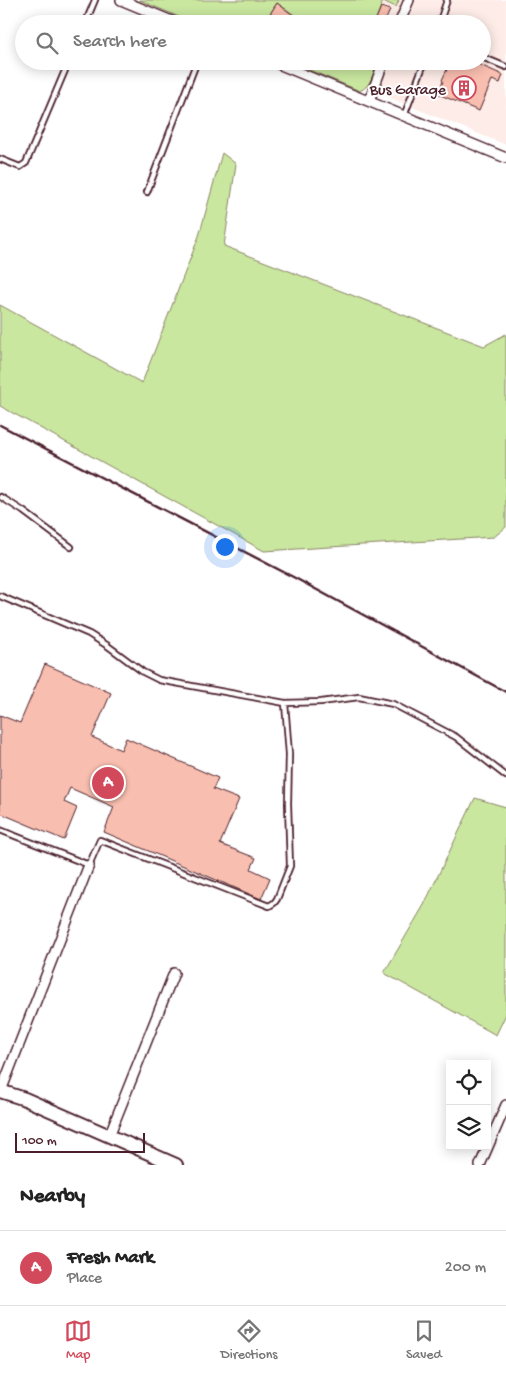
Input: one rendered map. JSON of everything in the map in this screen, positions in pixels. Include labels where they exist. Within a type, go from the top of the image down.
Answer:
[{"type":"street","points":[[121,0],[157,15]]},
{"type":"street","points":[[403,15],[409,0]]},
{"type":"street","points":[[303,70],[369,101],[506,158]]},
{"type":"street","points":[[369,101],[381,70]]},
{"type":"street","points":[[89,865],[0,1091],[13,1094],[176,1165]]},
{"type":"street","points":[[109,1136],[174,974]]},
{"type":"street","points":[[480,1165],[506,1106]]},
{"type":"lane","points":[[89,15],[95,0]]},
{"type":"lane","points":[[442,15],[447,0]]},
{"type":"lane","points":[[491,60],[506,68]]},
{"type":"lane","points":[[0,159],[20,167],[26,163],[65,70]]},
{"type":"lane","points":[[147,192],[194,70]]},
{"type":"lane","points":[[404,116],[422,70]]},
{"type":"lane","points":[[0,497],[23,511],[72,547]]},
{"type":"lane","points":[[0,596],[89,634],[143,672],[160,680],[285,703],[320,702],[359,697],[393,704],[456,737],[506,776]]},
{"type":"lane","points":[[0,830],[89,865],[100,840],[269,906],[277,899],[290,866],[289,754],[285,703]]},
{"type":"shaded area","points":[[149,0],[506,0],[506,145],[321,70],[491,70],[491,15],[185,15]]},
{"type":"green space","points":[[139,0],[399,0],[396,7],[383,1],[378,15],[294,15],[277,3],[270,14],[272,15],[175,15]]},
{"type":"green space","points":[[310,70],[376,70],[370,82],[360,91]]},
{"type":"green space","points":[[222,153],[236,164],[224,246],[484,346],[506,334],[506,527],[494,537],[264,551],[0,406],[0,305],[142,383],[199,236]]},
{"type":"green space","points":[[475,798],[506,807],[506,1014],[496,1035],[384,973],[424,905]]},
{"type":"building","points":[[277,3],[293,15],[272,15],[270,14]]},
{"type":"building","points":[[381,7],[390,10],[388,15],[378,15]]},
{"type":"building","name":"Bus Garage","points":[[447,70],[491,70],[503,75],[500,83],[492,80],[479,111],[438,94]]},
{"type":"building","points":[[45,664],[111,693],[92,737],[121,750],[126,738],[218,778],[213,789],[239,799],[220,844],[256,858],[251,869],[270,878],[261,899],[104,832],[114,807],[70,788],[64,802],[77,808],[64,840],[0,813],[0,715],[20,723]]},
{"type":"railway","points":[[0,425],[295,578],[506,692]]},
{"type":"place","name":"Bus Garage","points":[[464,88]]},
{"type":"place","name":"Fresh Mark","points":[[108,783]]}]
